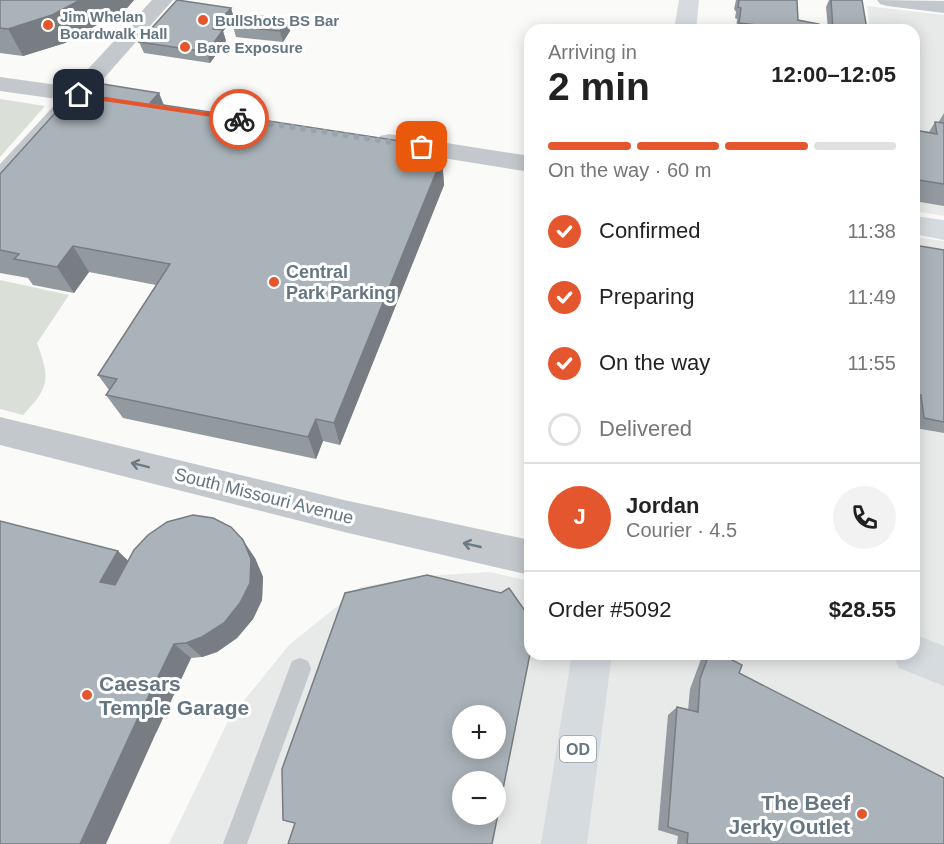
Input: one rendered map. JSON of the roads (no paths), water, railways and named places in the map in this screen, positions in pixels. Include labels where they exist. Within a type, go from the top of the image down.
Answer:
[{"type":"main road","points":[[686,24],[689,0]]},
{"type":"main road","points":[[920,226],[944,230]]},
{"type":"main road","points":[[920,657],[944,666]]},
{"type":"main road","name":"OD","points":[[564,844],[591,660]]},
{"type":"street","points":[[0,180],[90,97],[163,0]]},
{"type":"street","points":[[887,0],[944,7]]},
{"type":"street","points":[[0,84],[90,97]]},
{"type":"street","points":[[369,139],[524,163]]},
{"type":"street","name":"South Missouri Avenue","points":[[0,431],[352,518],[524,557]]},
{"type":"lane","points":[[235,844],[300,669]]},
{"type":"place","name":"BullShots BS Bar","points":[[203,20]]},
{"type":"place","name":"Jim Whelan Boardwalk Hall","points":[[48,25]]},
{"type":"place","name":"Bare Exposure","points":[[185,47]]},
{"type":"place","name":"Central Park Parking","points":[[274,282]]},
{"type":"place","name":"Caesars Temple Garage","points":[[87,695]]},
{"type":"place","name":"The Beef Jerky Outlet","points":[[862,814]]}]
